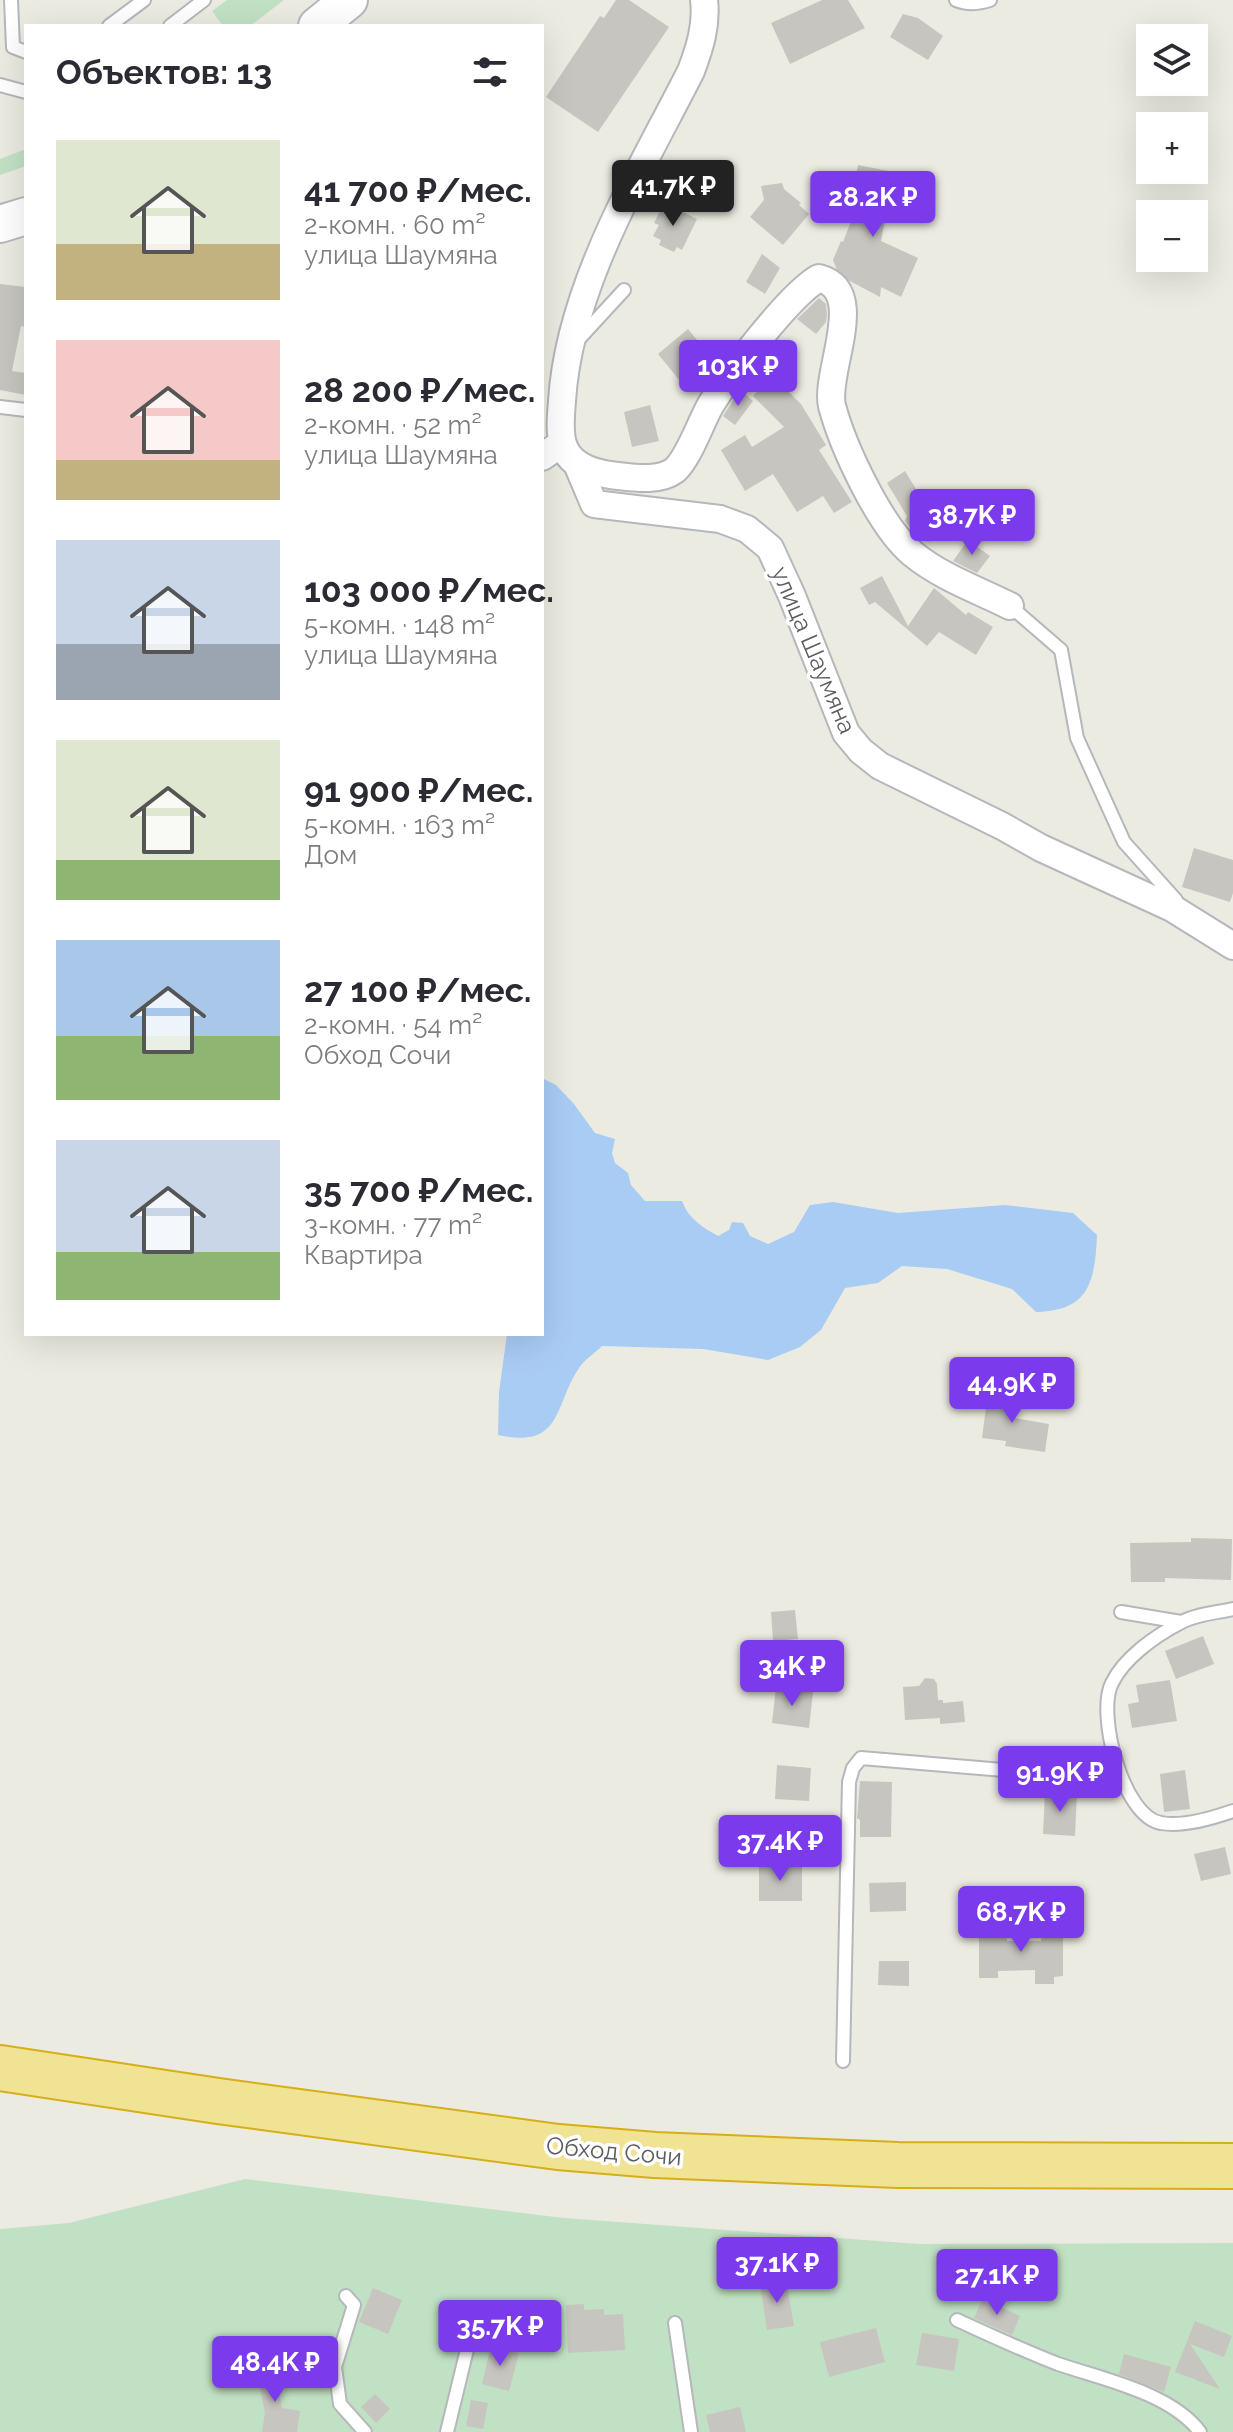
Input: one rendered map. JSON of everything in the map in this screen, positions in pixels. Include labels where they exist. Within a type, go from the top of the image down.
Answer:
[{"type":"highway","name":"Обход Сочи","points":[[0,2068],[558,2147],[655,2155],[898,2165],[1233,2166]]},
{"type":"main road","points":[[0,224],[24,217]]},
{"type":"street","points":[[704,0],[706,16],[701,44],[691,71],[609,236],[578,314],[563,387],[560,455],[589,471],[636,478],[663,476],[675,469],[712,403],[763,336],[806,286],[819,278],[830,281],[836,287],[844,316],[831,401],[841,438],[886,523],[912,553],[937,570],[1010,606]]},
{"type":"street","name":"улица Шаумяна","points":[[560,455],[594,504],[720,519],[747,529],[770,548],[846,733],[880,766],[1041,848],[1172,908],[1223,939]]},
{"type":"lane","points":[[11,0],[13,47],[24,51]]},
{"type":"lane","points":[[112,24],[144,0]]},
{"type":"lane","points":[[173,24],[204,0]]},
{"type":"lane","points":[[956,0],[977,4],[990,0]]},
{"type":"lane","points":[[0,85],[24,91]]},
{"type":"lane","points":[[568,352],[624,290]]},
{"type":"lane","points":[[0,407],[24,410]]},
{"type":"lane","points":[[1010,606],[1061,650],[1077,738],[1124,842],[1169,894],[1223,939]]},
{"type":"lane","points":[[1233,1609],[1181,1622],[1126,1661],[1110,1686],[1110,1741],[1120,1780],[1148,1818],[1160,1823],[1180,1823],[1233,1811]]},
{"type":"lane","points":[[1121,1612],[1181,1622]]},
{"type":"lane","points":[[843,2061],[849,1782],[853,1768],[861,1758],[1120,1780]]},
{"type":"lane","points":[[346,2296],[354,2305],[335,2367],[340,2404],[365,2432]]},
{"type":"lane","points":[[957,2320],[1059,2364],[1116,2380],[1176,2411],[1200,2432]]},
{"type":"lane","points":[[675,2323],[691,2432]]},
{"type":"lane","points":[[447,2432],[470,2337]]},
{"type":"green space","points":[[227,0],[284,0],[253,24],[222,24],[212,11]]},
{"type":"green space","points":[[24,150],[24,167],[0,175],[0,159]]},
{"type":"green space","points":[[245,2179],[564,2218],[919,2244],[1233,2243],[1233,2432],[0,2432],[0,2229],[69,2223]]},
{"type":"water","points":[[544,1079],[556,1085],[574,1104],[595,1133],[615,1139],[612,1153],[615,1163],[628,1173],[631,1185],[645,1201],[682,1201],[696,1222],[718,1236],[729,1230],[732,1222],[743,1223],[750,1236],[768,1244],[794,1232],[810,1205],[833,1202],[898,1213],[1005,1205],[1073,1213],[1097,1235],[1094,1267],[1086,1291],[1068,1306],[1054,1310],[1036,1312],[1012,1289],[947,1269],[902,1266],[878,1283],[845,1288],[821,1330],[800,1347],[768,1360],[703,1349],[602,1346],[579,1368],[553,1421],[534,1436],[519,1438],[498,1435],[499,1392],[507,1336],[544,1336]]},
{"type":"building","points":[[616,0],[629,0],[669,27],[598,132],[546,97],[600,16],[604,18]]},
{"type":"building","points":[[822,0],[848,0],[865,28],[790,64],[771,23]]},
{"type":"building","points":[[903,14],[918,18],[943,36],[928,60],[890,37]]},
{"type":"building","points":[[858,165],[894,172],[881,241],[918,258],[901,297],[881,287],[880,297],[848,280],[837,270],[833,260],[856,208],[850,206]]},
{"type":"building","points":[[716,167],[732,176],[717,202],[701,193]]},
{"type":"building","points":[[782,183],[784,189],[809,214],[783,245],[750,217],[764,200],[761,186]]},
{"type":"building","points":[[664,203],[697,219],[682,250],[677,247],[674,252],[659,245],[661,240],[653,236],[659,225],[654,223]]},
{"type":"building","points":[[762,254],[780,268],[765,294],[746,282]]},
{"type":"building","points":[[0,284],[24,287],[24,327],[21,326],[12,371],[24,373],[24,395],[0,390]]},
{"type":"building","points":[[819,298],[826,304],[827,315],[826,322],[816,334],[797,319]]},
{"type":"building","points":[[688,329],[711,357],[681,382],[658,354]]},
{"type":"building","points":[[772,375],[801,404],[826,445],[819,450],[852,502],[834,513],[823,496],[797,512],[773,474],[745,491],[721,450],[745,435],[752,447],[784,427],[753,396]]},
{"type":"building","points":[[740,390],[753,401],[735,425],[723,416]]},
{"type":"building","points":[[650,405],[659,441],[632,447],[624,412]]},
{"type":"building","points":[[905,471],[927,507],[944,516],[930,542],[915,533],[905,521],[907,516],[887,483]]},
{"type":"building","points":[[968,540],[990,556],[977,573],[953,561]]},
{"type":"building","points":[[882,576],[908,626],[934,588],[966,615],[968,612],[993,627],[976,655],[939,632],[927,646],[875,602],[869,605],[860,588]]},
{"type":"building","points":[[1194,848],[1233,860],[1230,902],[1182,887]]},
{"type":"building","points":[[988,1392],[1018,1396],[1015,1418],[1049,1424],[1045,1452],[1005,1446],[1006,1441],[982,1438]]},
{"type":"building","points":[[1191,1538],[1232,1539],[1231,1580],[1165,1578],[1165,1582],[1131,1582],[1130,1543],[1191,1542]]},
{"type":"building","points":[[795,1610],[798,1639],[773,1641],[771,1612]]},
{"type":"building","points":[[1203,1636],[1214,1664],[1176,1679],[1165,1651]]},
{"type":"building","points":[[925,1678],[934,1679],[937,1684],[938,1700],[943,1700],[943,1703],[963,1701],[965,1722],[940,1724],[940,1718],[905,1720],[903,1687],[919,1686]]},
{"type":"building","points":[[1170,1680],[1177,1721],[1132,1728],[1128,1704],[1139,1702],[1136,1685]]},
{"type":"building","points":[[776,1687],[813,1692],[809,1728],[772,1723]]},
{"type":"building","points":[[777,1765],[811,1768],[809,1801],[775,1799]]},
{"type":"building","points":[[1185,1770],[1190,1809],[1164,1812],[1160,1774]]},
{"type":"building","points":[[860,1781],[892,1782],[891,1837],[860,1837],[860,1820],[857,1818]]},
{"type":"building","points":[[1045,1791],[1077,1793],[1075,1836],[1043,1834]]},
{"type":"building","points":[[1225,1847],[1231,1874],[1201,1881],[1194,1854]]},
{"type":"building","points":[[771,1862],[802,1866],[802,1901],[759,1901],[759,1866],[771,1866]]},
{"type":"building","points":[[906,1882],[906,1911],[870,1912],[869,1883]]},
{"type":"building","points":[[986,1923],[1007,1923],[1007,1941],[1041,1941],[1041,1929],[1063,1929],[1063,1976],[1054,1977],[1054,1984],[1035,1984],[1035,1970],[998,1971],[998,1978],[979,1978],[979,1935],[986,1935]]},
{"type":"building","points":[[879,1961],[909,1961],[909,1986],[878,1985]]},
{"type":"building","points":[[786,2279],[794,2326],[767,2330],[760,2284]]},
{"type":"building","points":[[373,2288],[402,2300],[388,2334],[359,2322]]},
{"type":"building","points":[[982,2299],[1020,2316],[1012,2335],[974,2318]]},
{"type":"building","points":[[584,2304],[584,2310],[604,2309],[604,2315],[623,2314],[625,2350],[568,2353],[566,2305]]},
{"type":"building","points":[[1195,2321],[1232,2336],[1224,2357],[1190,2344],[1220,2389],[1175,2372]]},
{"type":"building","points":[[876,2328],[885,2362],[829,2377],[820,2342]]},
{"type":"building","points":[[922,2333],[959,2339],[954,2371],[916,2365]]},
{"type":"building","points":[[491,2346],[519,2353],[509,2391],[482,2384]]},
{"type":"building","points":[[1124,2354],[1171,2367],[1164,2392],[1119,2374]]},
{"type":"building","points":[[274,2365],[282,2408],[300,2411],[297,2432],[262,2432],[265,2413],[256,2369]]},
{"type":"building","points":[[375,2394],[390,2409],[376,2423],[361,2407]]},
{"type":"building","points":[[471,2400],[488,2403],[483,2429],[466,2426]]},
{"type":"building","points":[[740,2407],[746,2432],[710,2432],[706,2415]]}]
